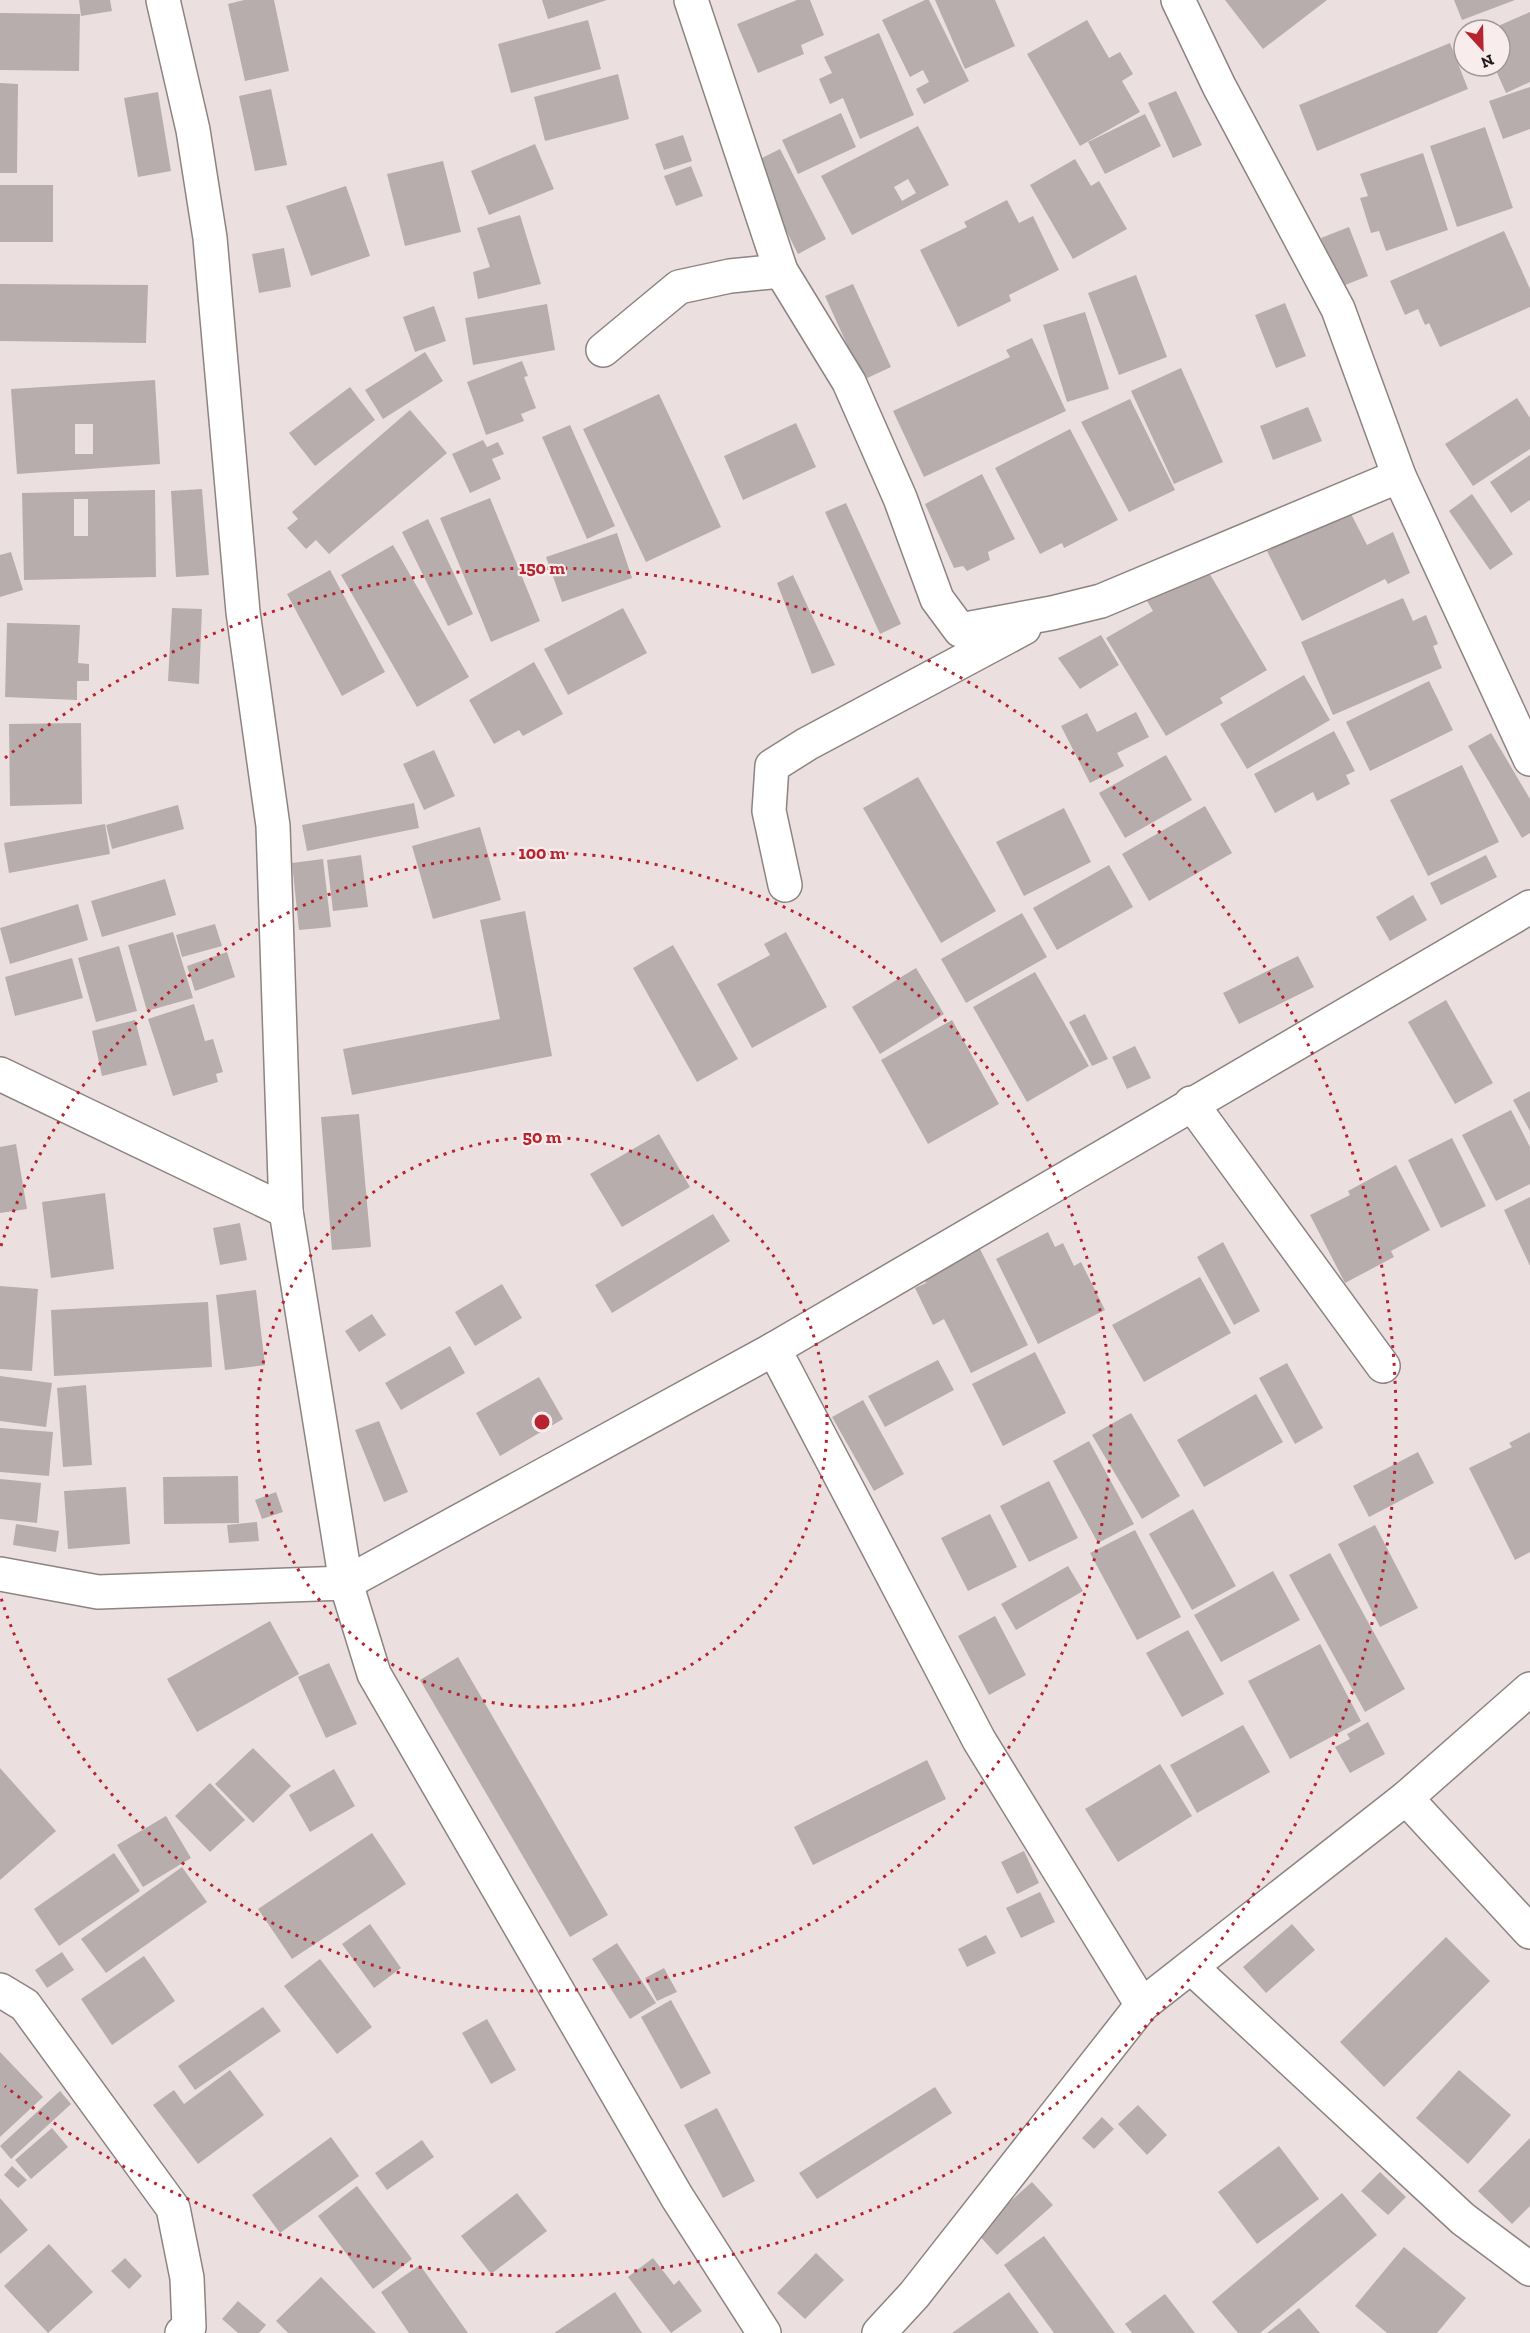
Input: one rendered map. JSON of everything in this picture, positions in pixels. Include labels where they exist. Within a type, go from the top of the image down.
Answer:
[{"type":"street","points":[[163,0],[193,130],[210,238],[243,612],[273,826],[286,1211],[346,1583],[374,1674],[677,2197],[764,2333]]},
{"type":"street","points":[[690,0],[781,271],[849,382],[900,498],[937,598],[960,630],[1052,613],[1101,601],[1399,476]]},
{"type":"street","points":[[1178,0],[1219,86],[1338,309],[1399,476],[1530,759]]},
{"type":"street","points":[[603,350],[679,287],[730,276],[781,271]]},
{"type":"street","points":[[786,885],[769,811],[772,766],[807,744],[1052,613]]},
{"type":"street","points":[[0,1574],[98,1592],[346,1583],[774,1349],[1191,1103],[1530,907]]},
{"type":"street","points":[[0,1074],[286,1211]]},
{"type":"street","points":[[1191,1103],[1383,1366]]},
{"type":"street","points":[[774,1349],[979,1740],[1142,2005]]},
{"type":"street","points":[[879,2333],[914,2295],[1142,2005],[1406,1798],[1530,1689]]},
{"type":"street","points":[[1406,1798],[1530,1932]]},
{"type":"street","points":[[1191,1966],[1463,2218],[1530,2269]]},
{"type":"street","points":[[0,1990],[25,2005],[173,2208],[187,2278],[189,2327],[182,2333]]},
{"type":"building","points":[[79,0],[110,0],[112,11],[81,16]]},
{"type":"building","points":[[244,0],[274,0],[289,71],[245,81],[228,4]]},
{"type":"building","points":[[542,0],[607,0],[548,19]]},
{"type":"building","points":[[797,0],[810,0],[824,35],[801,45],[804,54],[758,73],[737,24]]},
{"type":"building","points":[[929,0],[969,81],[924,104],[916,89],[929,82],[923,70],[910,77],[882,20]]},
{"type":"building","points":[[935,0],[995,0],[1015,46],[965,69]]},
{"type":"building","points":[[1225,0],[1327,0],[1263,49]]},
{"type":"building","points":[[1454,0],[1515,0],[1467,18],[1461,18]]},
{"type":"building","points":[[1530,12],[1530,82],[1506,93],[1499,78],[1512,78],[1512,20]]},
{"type":"building","points":[[0,13],[80,14],[79,71],[0,70]]},
{"type":"building","points":[[588,20],[601,69],[511,93],[498,44]]},
{"type":"building","points":[[1087,20],[1109,58],[1120,52],[1133,74],[1122,81],[1140,112],[1080,146],[1027,54]]},
{"type":"building","points":[[879,33],[914,115],[860,139],[843,98],[830,104],[819,79],[832,73],[824,57]]},
{"type":"building","points":[[1450,43],[1452,78],[1464,78],[1468,89],[1317,151],[1299,105]]},
{"type":"building","points":[[618,74],[629,119],[545,141],[534,97]]},
{"type":"building","points":[[0,83],[18,84],[17,173],[0,173]]},
{"type":"building","points":[[1530,87],[1530,129],[1503,139],[1489,101]]},
{"type":"building","points":[[271,89],[287,165],[255,171],[239,96]]},
{"type":"building","points":[[1176,91],[1202,145],[1173,158],[1148,103]]},
{"type":"building","points":[[158,92],[171,171],[138,177],[124,98]]},
{"type":"building","points":[[841,113],[856,147],[798,174],[782,140]]},
{"type":"building","points":[[1145,114],[1161,146],[1105,174],[1088,142]]},
{"type":"building","points":[[918,126],[949,185],[852,235],[821,176]],"holes":[[[908,179],[916,193],[902,201],[894,187]]]},
{"type":"building","points":[[1485,127],[1513,208],[1457,227],[1430,146]]},
{"type":"building","points":[[683,135],[692,161],[664,170],[655,144]]},
{"type":"building","points":[[535,144],[554,189],[489,215],[471,171]]},
{"type":"building","points":[[780,149],[826,239],[798,254],[752,163]]},
{"type":"building","points":[[1423,153],[1448,230],[1386,251],[1379,231],[1371,233],[1360,198],[1368,196],[1360,174]]},
{"type":"building","points":[[1075,159],[1091,186],[1099,181],[1127,229],[1073,259],[1030,185]]},
{"type":"building","points":[[443,161],[461,232],[405,246],[387,174]]},
{"type":"building","points":[[691,166],[703,196],[676,206],[664,176]]},
{"type":"building","points":[[0,185],[53,185],[53,242],[0,242]]},
{"type":"building","points":[[346,186],[370,256],[311,276],[286,206]]},
{"type":"building","points":[[1007,200],[1019,223],[1033,216],[1059,270],[1009,295],[1011,301],[958,327],[920,250],[967,227],[964,222]]},
{"type":"building","points":[[520,215],[541,284],[478,299],[473,272],[490,267],[477,228]]},
{"type":"building","points":[[1349,227],[1368,276],[1340,287],[1321,238]]},
{"type":"building","points":[[1504,231],[1530,289],[1530,307],[1440,347],[1429,323],[1425,325],[1418,309],[1405,315],[1390,281]]},
{"type":"building","points":[[284,248],[291,287],[259,293],[252,254]]},
{"type":"building","points":[[1136,275],[1167,357],[1119,375],[1088,293]]},
{"type":"building","points":[[0,284],[148,285],[146,343],[0,341]]},
{"type":"building","points":[[853,284],[891,367],[863,380],[825,296]]},
{"type":"building","points":[[1285,303],[1306,356],[1276,368],[1255,315]]},
{"type":"building","points":[[547,304],[555,350],[473,365],[465,318]]},
{"type":"building","points":[[434,306],[446,341],[415,352],[403,317]]},
{"type":"building","points":[[1085,312],[1109,389],[1067,402],[1043,325]]},
{"type":"building","points":[[1032,338],[1066,411],[924,477],[893,411],[1010,357],[1006,350]]},
{"type":"building","points":[[425,352],[443,381],[383,419],[365,390]]},
{"type":"building","points":[[522,361],[528,376],[524,377],[536,408],[521,414],[524,421],[486,435],[467,382]]},
{"type":"building","points":[[1181,368],[1223,462],[1174,484],[1131,391]]},
{"type":"building","points":[[155,380],[160,464],[17,474],[11,389]],"holes":[[[75,424],[93,424],[93,454],[75,454]]]},
{"type":"building","points":[[350,387],[375,420],[315,466],[289,433]]},
{"type":"building","points":[[659,394],[721,527],[646,562],[583,429]]},
{"type":"building","points":[[1517,398],[1530,418],[1530,449],[1473,486],[1445,444]]},
{"type":"building","points":[[1130,399],[1175,490],[1129,512],[1081,422]]},
{"type":"building","points":[[1308,407],[1322,441],[1273,460],[1260,426]]},
{"type":"building","points":[[410,410],[447,453],[329,554],[316,540],[306,549],[287,528],[298,519],[292,512]]},
{"type":"building","points":[[796,423],[816,467],[743,500],[724,456]]},
{"type":"building","points":[[570,425],[615,526],[587,539],[542,437]]},
{"type":"building","points":[[1070,429],[1118,520],[1064,548],[1062,543],[1040,554],[995,468]]},
{"type":"building","points":[[483,440],[487,447],[498,442],[504,454],[492,459],[501,479],[470,493],[452,454]]},
{"type":"building","points":[[1530,455],[1530,500],[1511,513],[1490,482]]},
{"type":"building","points":[[982,474],[1015,539],[988,552],[990,560],[967,571],[963,566],[954,568],[925,504]]},
{"type":"building","points":[[202,489],[209,575],[176,577],[171,491]]},
{"type":"building","points":[[155,490],[156,577],[24,580],[22,493]],"holes":[[[74,499],[88,499],[88,536],[74,536]]]},
{"type":"building","points":[[1472,494],[1513,554],[1490,570],[1449,511]]},
{"type":"building","points":[[490,498],[540,621],[491,642],[440,518]]},
{"type":"building","points":[[846,503],[901,624],[880,634],[825,512]]},
{"type":"building","points":[[1349,510],[1367,545],[1393,532],[1410,573],[1388,584],[1385,579],[1302,621],[1267,551]]},
{"type":"building","points":[[428,519],[473,614],[448,626],[402,532]]},
{"type":"building","points":[[617,533],[632,578],[562,602],[546,557]]},
{"type":"building","points":[[393,545],[469,677],[417,707],[341,575]]},
{"type":"building","points":[[11,552],[23,590],[0,597],[0,555]]},
{"type":"building","points":[[1205,566],[1267,670],[1220,698],[1223,703],[1166,736],[1106,638],[1153,611],[1147,601]]},
{"type":"building","points":[[330,570],[385,672],[342,696],[287,594]]},
{"type":"building","points":[[793,575],[835,665],[812,674],[777,583]]},
{"type":"building","points":[[1403,598],[1413,621],[1426,615],[1438,644],[1433,646],[1442,668],[1333,715],[1301,642]]},
{"type":"building","points":[[172,608],[202,609],[199,684],[168,681]]},
{"type":"building","points":[[623,608],[647,653],[568,695],[544,649]]},
{"type":"building","points":[[7,623],[80,625],[78,663],[89,664],[89,681],[77,681],[77,700],[5,697]]},
{"type":"building","points":[[1101,635],[1119,665],[1080,689],[1058,658]]},
{"type":"building","points":[[534,662],[563,714],[523,736],[519,730],[494,744],[469,700]]},
{"type":"building","points":[[1304,675],[1330,720],[1247,769],[1220,724]]},
{"type":"building","points":[[1429,681],[1453,730],[1370,771],[1346,722]]},
{"type":"building","points":[[1136,712],[1149,737],[1117,753],[1124,766],[1090,783],[1061,726],[1087,713],[1097,732]]},
{"type":"building","points":[[81,723],[82,804],[10,806],[9,724]]},
{"type":"building","points":[[1334,731],[1355,771],[1346,775],[1350,784],[1317,801],[1313,792],[1275,813],[1254,774]]},
{"type":"building","points":[[1491,733],[1530,799],[1530,833],[1522,838],[1468,746]]},
{"type":"building","points":[[434,750],[455,796],[424,810],[403,764]]},
{"type":"building","points":[[1166,755],[1192,800],[1125,838],[1099,793]]},
{"type":"building","points":[[1462,765],[1499,842],[1428,876],[1390,800]]},
{"type":"building","points":[[918,777],[996,911],[941,943],[863,808]]},
{"type":"building","points":[[414,803],[419,828],[307,851],[302,825]]},
{"type":"building","points":[[178,805],[184,829],[112,849],[106,825]]},
{"type":"building","points":[[1205,806],[1232,853],[1149,901],[1122,854]]},
{"type":"building","points":[[1064,808],[1091,862],[1024,896],[996,842]]},
{"type":"building","points":[[105,824],[110,854],[9,873],[4,843]]},
{"type":"building","points":[[480,827],[501,900],[433,919],[412,846]]},
{"type":"building","points":[[361,855],[368,907],[333,911],[327,860]]},
{"type":"building","points":[[1486,855],[1497,877],[1441,905],[1430,883]]},
{"type":"building","points":[[323,859],[331,927],[299,930],[292,863]]},
{"type":"building","points":[[1109,865],[1133,907],[1057,950],[1033,908]]},
{"type":"building","points":[[165,879],[176,915],[102,937],[91,901]]},
{"type":"building","points":[[1413,895],[1427,920],[1390,941],[1376,917]]},
{"type":"building","points":[[78,904],[88,940],[10,964],[0,928]]},
{"type":"building","points":[[525,911],[552,1056],[352,1095],[343,1049],[500,1019],[480,920]]},
{"type":"building","points":[[1022,913],[1047,957],[966,1003],[941,959]]},
{"type":"building","points":[[215,924],[222,946],[182,957],[176,935]]},
{"type":"building","points":[[173,932],[193,998],[147,1011],[128,945]]},
{"type":"building","points":[[786,932],[827,1007],[752,1048],[717,984],[770,955],[764,944]]},
{"type":"building","points":[[673,945],[738,1059],[697,1082],[633,968]]},
{"type":"building","points":[[119,946],[137,1011],[96,1022],[78,958]]},
{"type":"building","points":[[227,952],[235,977],[195,991],[187,966]]},
{"type":"building","points":[[1298,956],[1314,987],[1239,1024],[1223,993]]},
{"type":"building","points":[[72,958],[83,998],[15,1016],[5,977]]},
{"type":"building","points":[[916,968],[944,1014],[880,1054],[852,1007]]},
{"type":"building","points":[[1035,972],[1089,1066],[1027,1102],[973,1007]]},
{"type":"building","points":[[1446,1000],[1493,1083],[1455,1104],[1408,1022]]},
{"type":"building","points":[[194,1004],[205,1041],[213,1039],[223,1072],[216,1074],[218,1082],[173,1096],[148,1019]]},
{"type":"building","points":[[1085,1014],[1108,1059],[1092,1066],[1069,1022]]},
{"type":"building","points":[[135,1020],[147,1065],[102,1076],[92,1031]]},
{"type":"building","points":[[952,1020],[999,1104],[928,1144],[881,1060]]},
{"type":"building","points":[[1135,1046],[1151,1078],[1127,1089],[1112,1057]]},
{"type":"building","points":[[1530,1091],[1530,1131],[1513,1100]]},
{"type":"building","points":[[1511,1110],[1530,1147],[1530,1184],[1496,1201],[1462,1135]]},
{"type":"building","points":[[359,1114],[371,1247],[332,1250],[321,1117]]},
{"type":"building","points":[[659,1134],[690,1187],[622,1227],[590,1174]]},
{"type":"building","points":[[1452,1138],[1486,1206],[1441,1228],[1408,1160]]},
{"type":"building","points":[[16,1144],[27,1209],[0,1213],[0,1147]]},
{"type":"building","points":[[1396,1165],[1430,1230],[1391,1251],[1394,1257],[1345,1283],[1310,1215],[1350,1195],[1348,1191]]},
{"type":"building","points":[[105,1193],[114,1269],[51,1278],[42,1202]]},
{"type":"building","points":[[1530,1197],[1530,1266],[1504,1210]]},
{"type":"building","points":[[713,1214],[730,1241],[612,1313],[595,1285]]},
{"type":"building","points":[[240,1223],[247,1260],[220,1265],[213,1228]]},
{"type":"building","points":[[1048,1232],[1055,1247],[1063,1243],[1074,1266],[1081,1262],[1105,1310],[1038,1344],[996,1259]]},
{"type":"building","points":[[1223,1242],[1260,1311],[1234,1325],[1197,1257]]},
{"type":"building","points":[[979,1247],[1028,1345],[971,1373],[944,1319],[933,1325],[915,1288],[926,1283],[922,1274]]},
{"type":"building","points":[[1200,1277],[1231,1333],[1144,1382],[1112,1325]]},
{"type":"building","points":[[502,1284],[522,1318],[475,1346],[455,1312]]},
{"type":"building","points":[[0,1286],[38,1289],[32,1371],[0,1369]]},
{"type":"building","points":[[256,1290],[265,1365],[225,1370],[216,1295]]},
{"type":"building","points":[[208,1302],[212,1367],[54,1376],[51,1310]]},
{"type":"building","points":[[372,1314],[386,1335],[359,1352],[345,1331]]},
{"type":"building","points":[[450,1346],[465,1373],[401,1410],[385,1383]]},
{"type":"building","points":[[1035,1352],[1066,1413],[1003,1446],[972,1384]]},
{"type":"building","points":[[938,1360],[954,1390],[885,1427],[868,1396]]},
{"type":"building","points":[[1287,1363],[1323,1428],[1295,1444],[1259,1378]]},
{"type":"building","points":[[0,1376],[52,1383],[46,1427],[0,1421]]},
{"type":"building","points":[[539,1377],[563,1419],[500,1456],[476,1413]]},
{"type":"building","points":[[86,1385],[92,1465],[63,1467],[57,1388]]},
{"type":"building","points":[[1256,1394],[1283,1442],[1204,1487],[1177,1440]]},
{"type":"building","points":[[863,1400],[904,1474],[874,1491],[832,1417]]},
{"type":"building","points":[[1131,1413],[1180,1496],[1142,1519],[1092,1435]]},
{"type":"building","points":[[379,1421],[408,1492],[384,1502],[355,1430]]},
{"type":"building","points":[[0,1428],[53,1432],[49,1476],[0,1472]]},
{"type":"building","points":[[1530,1432],[1530,1552],[1515,1560],[1469,1468],[1512,1447],[1509,1443]]},
{"type":"building","points":[[1089,1441],[1134,1524],[1098,1543],[1053,1461]]},
{"type":"building","points":[[1418,1452],[1434,1483],[1369,1517],[1353,1486]]},
{"type":"building","points":[[238,1476],[239,1523],[164,1524],[163,1477]]},
{"type":"building","points":[[0,1479],[41,1483],[37,1523],[0,1519]]},
{"type":"building","points":[[1049,1481],[1078,1538],[1029,1562],[1000,1506]]},
{"type":"building","points":[[126,1487],[130,1544],[68,1549],[64,1491]]},
{"type":"building","points":[[276,1492],[283,1512],[262,1519],[255,1500]]},
{"type":"building","points":[[1193,1509],[1236,1586],[1192,1610],[1149,1534]]},
{"type":"building","points":[[990,1514],[1017,1567],[968,1591],[941,1538]]},
{"type":"building","points":[[257,1522],[259,1541],[229,1543],[227,1525]]},
{"type":"building","points":[[16,1524],[59,1531],[56,1552],[13,1545]]},
{"type":"building","points":[[1375,1525],[1418,1608],[1380,1627],[1338,1544]]},
{"type":"building","points":[[1135,1530],[1181,1617],[1137,1640],[1090,1553]]},
{"type":"building","points":[[1330,1553],[1405,1689],[1365,1712],[1289,1575]]},
{"type":"building","points":[[1068,1566],[1083,1591],[1016,1630],[1001,1604]]},
{"type":"building","points":[[1273,1571],[1300,1620],[1221,1662],[1194,1615]]},
{"type":"building","points":[[995,1616],[1026,1675],[989,1695],[958,1636]]},
{"type":"building","points":[[270,1621],[299,1674],[197,1732],[167,1679]]},
{"type":"building","points":[[1188,1630],[1224,1694],[1182,1717],[1146,1653]]},
{"type":"building","points":[[1320,1644],[1361,1721],[1290,1759],[1248,1681]]},
{"type":"building","points":[[458,1657],[608,1915],[570,1937],[420,1680]]},
{"type":"building","points":[[329,1663],[357,1724],[326,1738],[298,1677]]},
{"type":"building","points":[[1368,1722],[1385,1754],[1350,1773],[1335,1747],[1350,1739],[1347,1734]]},
{"type":"building","points":[[1243,1725],[1270,1772],[1197,1813],[1170,1765]]},
{"type":"building","points":[[253,1748],[291,1786],[253,1823],[215,1784]]},
{"type":"building","points":[[927,1760],[946,1799],[813,1865],[794,1827]]},
{"type":"building","points":[[1160,1764],[1192,1816],[1118,1862],[1085,1809]]},
{"type":"building","points":[[0,1768],[56,1831],[0,1880]]},
{"type":"building","points":[[334,1769],[355,1806],[310,1832],[289,1795]]},
{"type":"building","points":[[210,1783],[245,1820],[210,1852],[175,1816]]},
{"type":"building","points":[[166,1816],[191,1858],[143,1887],[117,1845]]},
{"type":"building","points":[[372,1833],[406,1884],[292,1959],[258,1909]]},
{"type":"building","points":[[1024,1851],[1039,1883],[1017,1894],[1001,1862]]},
{"type":"building","points":[[114,1853],[140,1891],[59,1946],[34,1909]]},
{"type":"building","points":[[182,1867],[207,1902],[106,1973],[81,1939]]},
{"type":"building","points":[[1040,1892],[1055,1922],[1021,1938],[1006,1908]]},
{"type":"building","points":[[370,1924],[401,1968],[374,1988],[342,1944]]},
{"type":"building","points":[[1292,1924],[1315,1950],[1266,1993],[1243,1967]]},
{"type":"building","points":[[986,1935],[996,1953],[967,1967],[958,1949]]},
{"type":"building","points":[[1446,1937],[1490,1981],[1384,2087],[1340,2042]]},
{"type":"building","points":[[617,1943],[656,2003],[630,2019],[592,1959]]},
{"type":"building","points":[[62,1952],[74,1970],[47,1988],[35,1970]]},
{"type":"building","points":[[144,1956],[175,2001],[112,2045],[81,1999]]},
{"type":"building","points":[[320,1959],[372,2027],[337,2054],[284,1986]]},
{"type":"building","points":[[664,1968],[677,1992],[657,2001],[645,1978]]},
{"type":"building","points":[[671,2000],[711,2073],[681,2089],[641,2017]]},
{"type":"building","points":[[263,2007],[281,2031],[195,2090],[178,2066]]},
{"type":"building","points":[[487,2019],[516,2070],[491,2084],[462,2033]]},
{"type":"building","points":[[0,2052],[43,2097],[0,2137]]},
{"type":"building","points":[[230,2070],[264,2115],[198,2164],[153,2105],[174,2090],[184,2104]]},
{"type":"building","points":[[1459,2070],[1511,2115],[1468,2164],[1416,2118]]},
{"type":"building","points":[[935,2087],[952,2113],[817,2199],[799,2173]]},
{"type":"building","points":[[60,2091],[71,2104],[11,2159],[0,2146]]},
{"type":"building","points":[[1138,2105],[1167,2135],[1147,2155],[1118,2124]]},
{"type":"building","points":[[717,2108],[755,2181],[723,2198],[684,2125]]},
{"type":"building","points":[[1102,2117],[1114,2129],[1094,2149],[1082,2138]]},
{"type":"building","points":[[52,2128],[68,2147],[31,2179],[15,2160]]},
{"type":"building","points":[[331,2137],[359,2176],[280,2233],[252,2195]]},
{"type":"building","points":[[1530,2138],[1530,2206],[1512,2224],[1478,2191]]},
{"type":"building","points":[[422,2140],[434,2157],[387,2190],[375,2173]]},
{"type":"building","points":[[1279,2146],[1319,2199],[1257,2244],[1218,2192]]},
{"type":"building","points":[[12,2166],[27,2180],[18,2188],[4,2175]]},
{"type":"building","points":[[1380,2172],[1406,2197],[1388,2215],[1361,2191]]},
{"type":"building","points":[[1032,2182],[1053,2205],[997,2255],[976,2232]]},
{"type":"building","points":[[357,2186],[412,2259],[373,2289],[318,2216]]},
{"type":"building","points":[[517,2193],[547,2231],[491,2274],[461,2236]]},
{"type":"building","points":[[1342,2193],[1377,2235],[1260,2333],[1238,2333],[1212,2302]]},
{"type":"building","points":[[0,2198],[28,2230],[0,2254]]},
{"type":"building","points":[[1044,2236],[1115,2333],[1054,2333],[1004,2265]]},
{"type":"building","points":[[49,2244],[93,2292],[48,2333],[4,2286]]},
{"type":"building","points":[[1404,2247],[1466,2298],[1437,2333],[1387,2333],[1355,2306]]},
{"type":"building","points":[[816,2253],[844,2280],[805,2319],[777,2293]]},
{"type":"building","points":[[125,2258],[142,2276],[129,2289],[111,2271]]},
{"type":"building","points":[[653,2258],[674,2285],[679,2280],[702,2311],[671,2333],[628,2277]]},
{"type":"building","points":[[420,2265],[468,2333],[409,2333],[381,2292]]},
{"type":"building","points":[[321,2277],[376,2333],[288,2333],[276,2321]]},
{"type":"building","points":[[615,2292],[642,2333],[554,2333]]},
{"type":"building","points":[[1009,2292],[1039,2333],[952,2333]]},
{"type":"building","points":[[1165,2294],[1195,2333],[1132,2333],[1125,2324]]},
{"type":"building","points":[[238,2301],[266,2325],[259,2333],[238,2333],[222,2319]]},
{"type":"building","points":[[1299,2308],[1320,2333],[1267,2333]]}]
